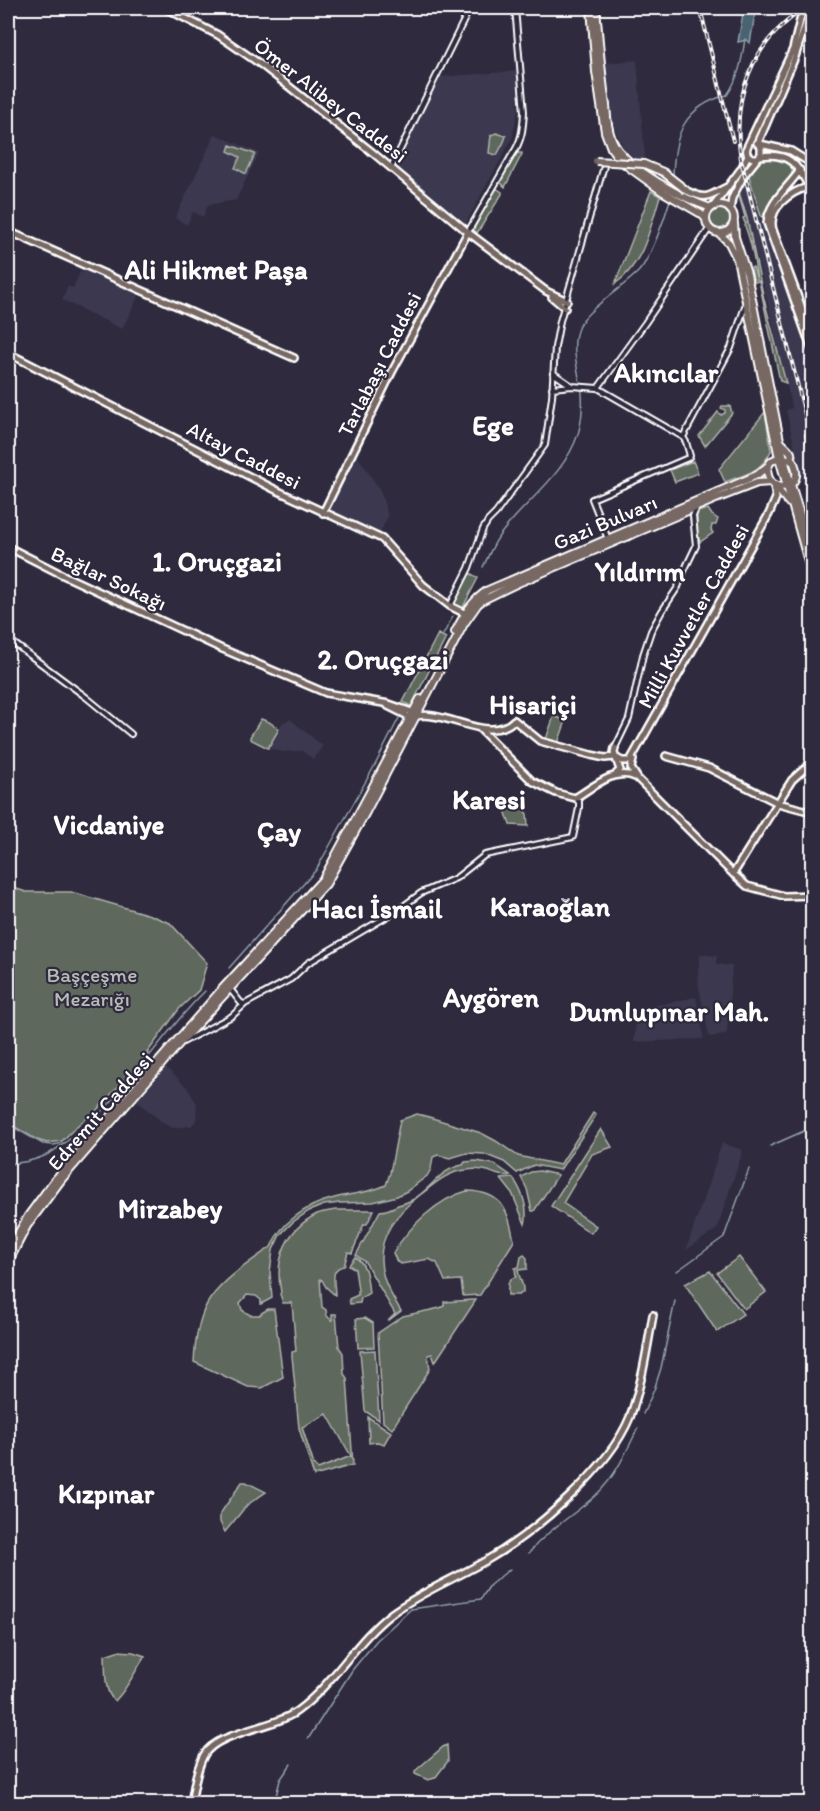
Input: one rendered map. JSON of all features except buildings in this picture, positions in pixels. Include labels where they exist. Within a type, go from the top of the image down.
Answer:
[{"type":"highway","points":[[591,8],[596,72],[608,142],[619,159],[663,189],[684,195],[712,208]]},
{"type":"highway","points":[[596,8],[601,71],[611,136],[615,146],[628,160],[663,189]]},
{"type":"highway","points":[[596,161],[644,164],[663,172],[706,219],[710,229],[719,233],[729,243],[737,259],[769,415],[773,450],[767,471],[772,483],[795,506]]},
{"type":"highway","points":[[706,219],[712,208],[719,205],[733,213],[735,237],[744,259],[782,457]]},
{"type":"highway","points":[[719,233],[728,231],[734,223]]},
{"type":"highway","points":[[769,415],[813,576]]},
{"type":"highway","points":[[780,441],[790,452],[796,466],[795,506],[813,553]]},
{"type":"highway","points":[[782,457],[793,462]]},
{"type":"highway","name":"Gazi Bulvarı","points":[[467,615],[476,598],[488,590],[757,475],[771,462],[782,457]]},
{"type":"highway","points":[[772,483],[778,486],[789,483],[796,476]]},
{"type":"highway","name":"Gazi Bulvarı","points":[[467,615],[489,596],[757,483],[772,483]]},
{"type":"highway","points":[[227,982],[316,888],[328,872],[407,724],[421,705],[467,615]]},
{"type":"highway","points":[[227,982],[326,884],[349,844],[467,615]]},
{"type":"highway","name":"Edremit Caddesi","points":[[8,1251],[28,1216],[53,1182],[227,982]]},
{"type":"highway","name":"Edremit Caddesi","points":[[8,1263],[39,1208],[180,1044],[227,982]]},
{"type":"main road","name":"Ömer Alibey Caddesi","points":[[165,8],[218,35],[263,66],[468,232],[566,305]]},
{"type":"main road","points":[[177,8],[184,17]]},
{"type":"main road","points":[[712,208],[741,169],[748,155],[747,147],[793,49],[803,8]]},
{"type":"main road","points":[[730,210],[732,198],[744,175],[762,152],[759,144],[795,57],[811,8]]},
{"type":"main road","points":[[747,147],[750,143],[791,151],[813,164]]},
{"type":"main road","points":[[748,155],[752,158],[774,154],[790,159],[806,181],[811,184]]},
{"type":"main road","points":[[803,157],[799,161],[791,183],[772,205],[767,223],[813,350]]},
{"type":"main road","points":[[811,184],[790,196],[777,208],[771,220],[776,239],[813,335]]},
{"type":"main road","points":[[684,195],[709,197],[728,186]]},
{"type":"main road","points":[[8,231],[294,358]]},
{"type":"main road","name":"Tarlabaşı Caddesi","points":[[323,513],[393,370],[468,232]]},
{"type":"main road","name":"Altay Caddesi","points":[[8,353],[323,513],[382,539],[423,585],[450,606],[467,615]]},
{"type":"main road","name":"Milli Kuvvetler Caddesi","points":[[615,757],[622,761],[630,761],[644,737],[770,514],[776,498],[772,483]]},
{"type":"main road","name":"Bağlar Sokağı","points":[[8,547],[197,638],[326,693],[382,703],[414,714],[445,718],[480,729]]},
{"type":"main road","points":[[480,729],[500,728],[514,720],[540,741],[605,758],[615,757]]},
{"type":"main road","points":[[480,729],[531,781],[556,793],[575,798],[620,771],[615,757],[615,748]]},
{"type":"main road","points":[[644,737],[631,766],[632,772],[733,874],[747,886],[784,896],[813,895]]},
{"type":"main road","points":[[666,756],[709,768],[778,803],[813,812]]},
{"type":"main road","points":[[733,874],[792,780],[813,762]]},
{"type":"main road","points":[[616,774],[626,774],[638,779]]},
{"type":"main road","points":[[190,1803],[198,1771],[207,1750],[219,1741],[275,1723],[294,1713],[309,1702],[378,1624],[393,1612],[486,1561],[519,1540],[550,1514],[593,1472],[624,1430],[630,1416],[643,1374],[653,1315]]},
{"type":"street","points":[[391,168],[470,8]]},
{"type":"street","points":[[468,232],[520,145],[524,128],[515,8]]},
{"type":"street","points":[[450,606],[488,521],[544,445],[555,347],[604,166]]},
{"type":"street","points":[[598,388],[710,229]]},
{"type":"street","points":[[682,437],[731,348],[746,302]]},
{"type":"street","points":[[553,373],[572,386]]},
{"type":"street","points":[[552,388],[588,386],[598,388],[682,437],[686,442],[690,456],[591,499],[608,539]]},
{"type":"street","points":[[615,748],[629,719],[651,631],[673,596],[696,546],[693,516],[697,507]]},
{"type":"street","points":[[8,639],[131,734]]},
{"type":"street","points":[[180,1044],[291,979],[308,963],[398,910],[421,893],[456,878],[485,855],[573,837],[579,808],[579,802],[575,798]]},
{"type":"street","points":[[227,982],[241,1003],[245,1004]]},
{"type":"shaded area","points":[[637,60],[646,170],[624,148],[612,121],[605,63]]},
{"type":"shaded area","points":[[517,71],[518,111],[512,139],[466,223],[396,167],[438,77]]},
{"type":"shaded area","points":[[215,134],[259,153],[236,200],[208,205],[203,217],[193,212],[187,225],[175,218]]},
{"type":"shaded area","points":[[748,178],[807,348],[812,373],[812,521],[786,410],[792,408],[740,192]]},
{"type":"shaded area","points":[[85,269],[139,295],[122,329],[62,300],[68,286],[73,288],[80,272],[83,273]]},
{"type":"shaded area","points":[[357,455],[380,490],[388,516],[380,533],[329,510]]},
{"type":"shaded area","points":[[290,719],[323,746],[313,759],[302,751],[283,752],[268,748],[282,723]]},
{"type":"shaded area","points":[[700,954],[717,956],[716,964],[732,966],[725,1035],[709,1037],[699,988]]},
{"type":"shaded area","points":[[696,997],[704,1039],[634,1042],[637,1009]]},
{"type":"shaded area","points":[[166,1067],[187,1087],[197,1104],[196,1121],[191,1126],[173,1128],[164,1124],[137,1101]]},
{"type":"shaded area","points":[[722,1143],[743,1150],[717,1229],[686,1250]]},
{"type":"green space","points":[[496,133],[506,136],[497,155],[489,153],[491,135]]},
{"type":"green space","points":[[230,145],[255,154],[246,174],[235,168],[240,157],[228,151]]},
{"type":"green space","points":[[517,153],[522,154],[505,187],[500,182],[513,156]]},
{"type":"green space","points":[[765,158],[781,161],[790,166],[792,171],[790,178],[771,200],[763,218],[748,173],[755,164]]},
{"type":"green space","points":[[496,188],[502,194],[477,233],[472,228]]},
{"type":"green space","points":[[651,191],[660,196],[645,244],[633,266],[615,284]]},
{"type":"green space","points":[[739,192],[786,383],[780,381],[759,281],[754,282],[751,268],[753,267],[757,280],[755,266]]},
{"type":"green space","points":[[720,207],[728,210],[731,218],[728,226],[720,229],[712,226],[709,218],[712,210]]},
{"type":"green space","points":[[722,406],[730,406],[732,413],[705,446],[699,436],[718,412],[721,415],[725,413]]},
{"type":"green space","points":[[765,412],[771,451],[767,458],[758,468],[725,482],[719,469]]},
{"type":"green space","points":[[693,461],[698,473],[675,482],[670,470]]},
{"type":"green space","points":[[708,509],[718,519],[716,525],[712,525],[713,533],[700,542],[696,531],[697,512]]},
{"type":"green space","points":[[470,573],[478,578],[462,609],[454,604]]},
{"type":"green space","points":[[438,634],[446,638],[411,706],[403,702]]},
{"type":"green space","points":[[554,716],[566,721],[558,743],[546,739]]},
{"type":"green space","points":[[261,719],[279,729],[268,748],[250,739]]},
{"type":"green space","points":[[519,803],[527,814],[528,826],[510,825],[505,810]]},
{"type":"green space","name":"Başçeşme Mezarığı","points":[[8,886],[26,892],[71,892],[150,915],[170,923],[207,963],[199,990],[179,1009],[148,1054],[95,1112],[62,1141],[47,1143],[37,1140],[8,1123]]},
{"type":"green space","points":[[593,1113],[596,1115],[560,1170],[534,1165],[517,1173],[504,1162],[484,1154],[467,1153],[450,1158],[438,1155],[433,1157],[427,1176],[397,1196],[373,1202],[324,1205],[309,1211],[280,1235],[273,1250],[270,1272],[272,1298],[261,1304],[261,1300],[256,1296],[247,1295],[240,1303],[242,1310],[250,1315],[260,1315],[268,1309],[274,1309],[283,1377],[262,1388],[248,1387],[194,1362],[200,1321],[210,1299],[230,1277],[271,1247],[281,1230],[295,1216],[322,1202],[386,1185],[400,1120],[417,1114],[429,1117],[481,1133],[518,1156],[560,1165]]},
{"type":"green space","points":[[601,1129],[612,1147],[592,1154],[563,1203],[596,1226],[591,1233],[551,1206]]},
{"type":"green space","points":[[465,1162],[494,1164],[510,1175],[474,1169],[449,1175],[434,1184],[402,1211],[388,1231],[381,1253],[381,1265],[387,1286],[401,1311],[388,1321],[395,1314],[365,1262],[356,1255],[380,1211],[412,1200],[441,1175]]},
{"type":"green space","points":[[540,1171],[558,1175],[532,1211],[527,1189],[521,1177]]},
{"type":"green space","points":[[513,1178],[524,1200],[525,1224],[512,1193],[501,1179]]},
{"type":"green space","points":[[467,1191],[489,1195],[502,1205],[509,1220],[514,1241],[480,1295],[463,1296],[461,1280],[445,1281],[437,1263],[429,1259],[401,1264],[397,1262],[393,1253],[407,1233],[425,1215],[445,1200]]},
{"type":"green space","points":[[334,1210],[374,1210],[367,1224],[364,1224],[352,1253],[348,1252],[344,1266],[336,1270],[335,1295],[320,1279],[322,1307],[331,1320],[332,1314],[336,1314],[339,1347],[343,1353],[353,1465],[314,1476],[299,1428],[292,1356],[292,1352],[296,1351],[292,1303],[283,1303],[280,1294],[279,1268],[285,1247],[297,1228],[317,1214]],"holes":[[[327,1414],[351,1456],[318,1469],[314,1465],[302,1427]]]},
{"type":"green space","points":[[524,1255],[527,1258],[527,1269],[518,1270],[523,1292],[519,1295],[508,1295],[509,1281],[516,1277],[515,1268],[519,1267],[521,1257]]},
{"type":"green space","points":[[355,1257],[365,1268],[369,1293],[361,1298],[360,1303],[350,1304],[349,1299],[358,1295],[355,1269],[349,1265]]},
{"type":"green space","points":[[739,1257],[766,1292],[744,1309],[717,1273]]},
{"type":"green space","points":[[710,1271],[743,1314],[717,1332],[685,1284]]},
{"type":"green space","points":[[476,1300],[435,1362],[432,1354],[428,1355],[430,1369],[392,1429],[383,1422],[378,1333],[403,1316],[440,1308],[444,1306],[444,1302]]},
{"type":"green space","points":[[365,1318],[373,1323],[374,1347],[358,1348],[356,1319]]},
{"type":"green space","points":[[375,1350],[379,1420],[365,1411],[360,1351]]},
{"type":"green space","points":[[368,1417],[391,1432],[384,1444],[369,1443]]},
{"type":"green space","points":[[242,1482],[266,1492],[247,1505],[225,1532],[220,1522],[220,1514]]},
{"type":"green space","points":[[117,1651],[133,1652],[145,1656],[128,1685],[115,1701],[107,1686],[105,1655]]},
{"type":"green space","points":[[447,1745],[448,1761],[435,1778],[428,1780],[415,1774],[415,1771]]},
{"type":"water","points":[[744,8],[756,8],[750,43],[747,40],[738,42]]},
{"type":"waterway","points":[[673,177],[676,148],[684,125],[700,107],[727,95],[737,75],[745,39]]},
{"type":"waterway","points":[[483,567],[500,535],[555,474],[572,448],[578,434],[582,409],[582,393],[575,350],[579,326],[590,312],[644,265],[670,200]]},
{"type":"waterway","points":[[443,635],[453,616]]},
{"type":"waterway","points":[[229,968],[316,870],[400,716]]},
{"type":"waterway","points":[[8,1164],[47,1155],[90,1123],[108,1106],[171,1028],[205,991]]},
{"type":"waterway","points":[[8,1124],[43,1144],[64,1143]]},
{"type":"waterway","points":[[770,1146],[804,1131]]},
{"type":"waterway","points":[[677,1271],[724,1237],[749,1169]]},
{"type":"waterway","points":[[643,1414],[661,1368],[675,1301]]},
{"type":"waterway","points":[[529,1553],[544,1537],[603,1488],[620,1463],[638,1428]]},
{"type":"waterway","points":[[308,1739],[353,1669],[377,1640],[411,1609],[481,1599],[490,1585],[510,1569]]},
{"type":"waterway","points":[[274,1804],[280,1780],[291,1764]]},
{"type":"railway","points":[[700,8],[733,141]]},
{"type":"railway","points":[[805,8],[786,22],[758,55],[743,93],[739,115],[739,137],[741,160],[812,442]]},
{"type":"railway","points":[[806,435],[812,460]]},
{"type":"district","name":"Ali Hikmet Paşa","points":[[216,269]]},
{"type":"district","name":"Akıncılar","points":[[666,372]]},
{"type":"district","name":"Ege","points":[[493,425]]},
{"type":"district","name":"1. Oruçgazi","points":[[217,561]]},
{"type":"district","name":"Yıldırım","points":[[640,571]]},
{"type":"district","name":"2. Oruçgazi","points":[[383,659]]},
{"type":"district","name":"Hisariçi","points":[[533,704]]},
{"type":"district","name":"Karesi","points":[[489,799]]},
{"type":"district","name":"Vicdaniye","points":[[109,824]]},
{"type":"district","name":"Çay","points":[[279,831]]},
{"type":"district","name":"Karaoğlan","points":[[550,906]]},
{"type":"district","name":"Hacı İsmail","points":[[377,908]]},
{"type":"district","name":"Aygören","points":[[491,997]]},
{"type":"district","name":"Dumlupınar Mah.","points":[[669,1011]]},
{"type":"district","name":"Mirzabey","points":[[170,1208]]},
{"type":"district","name":"Kızpınar","points":[[106,1493]]}]
